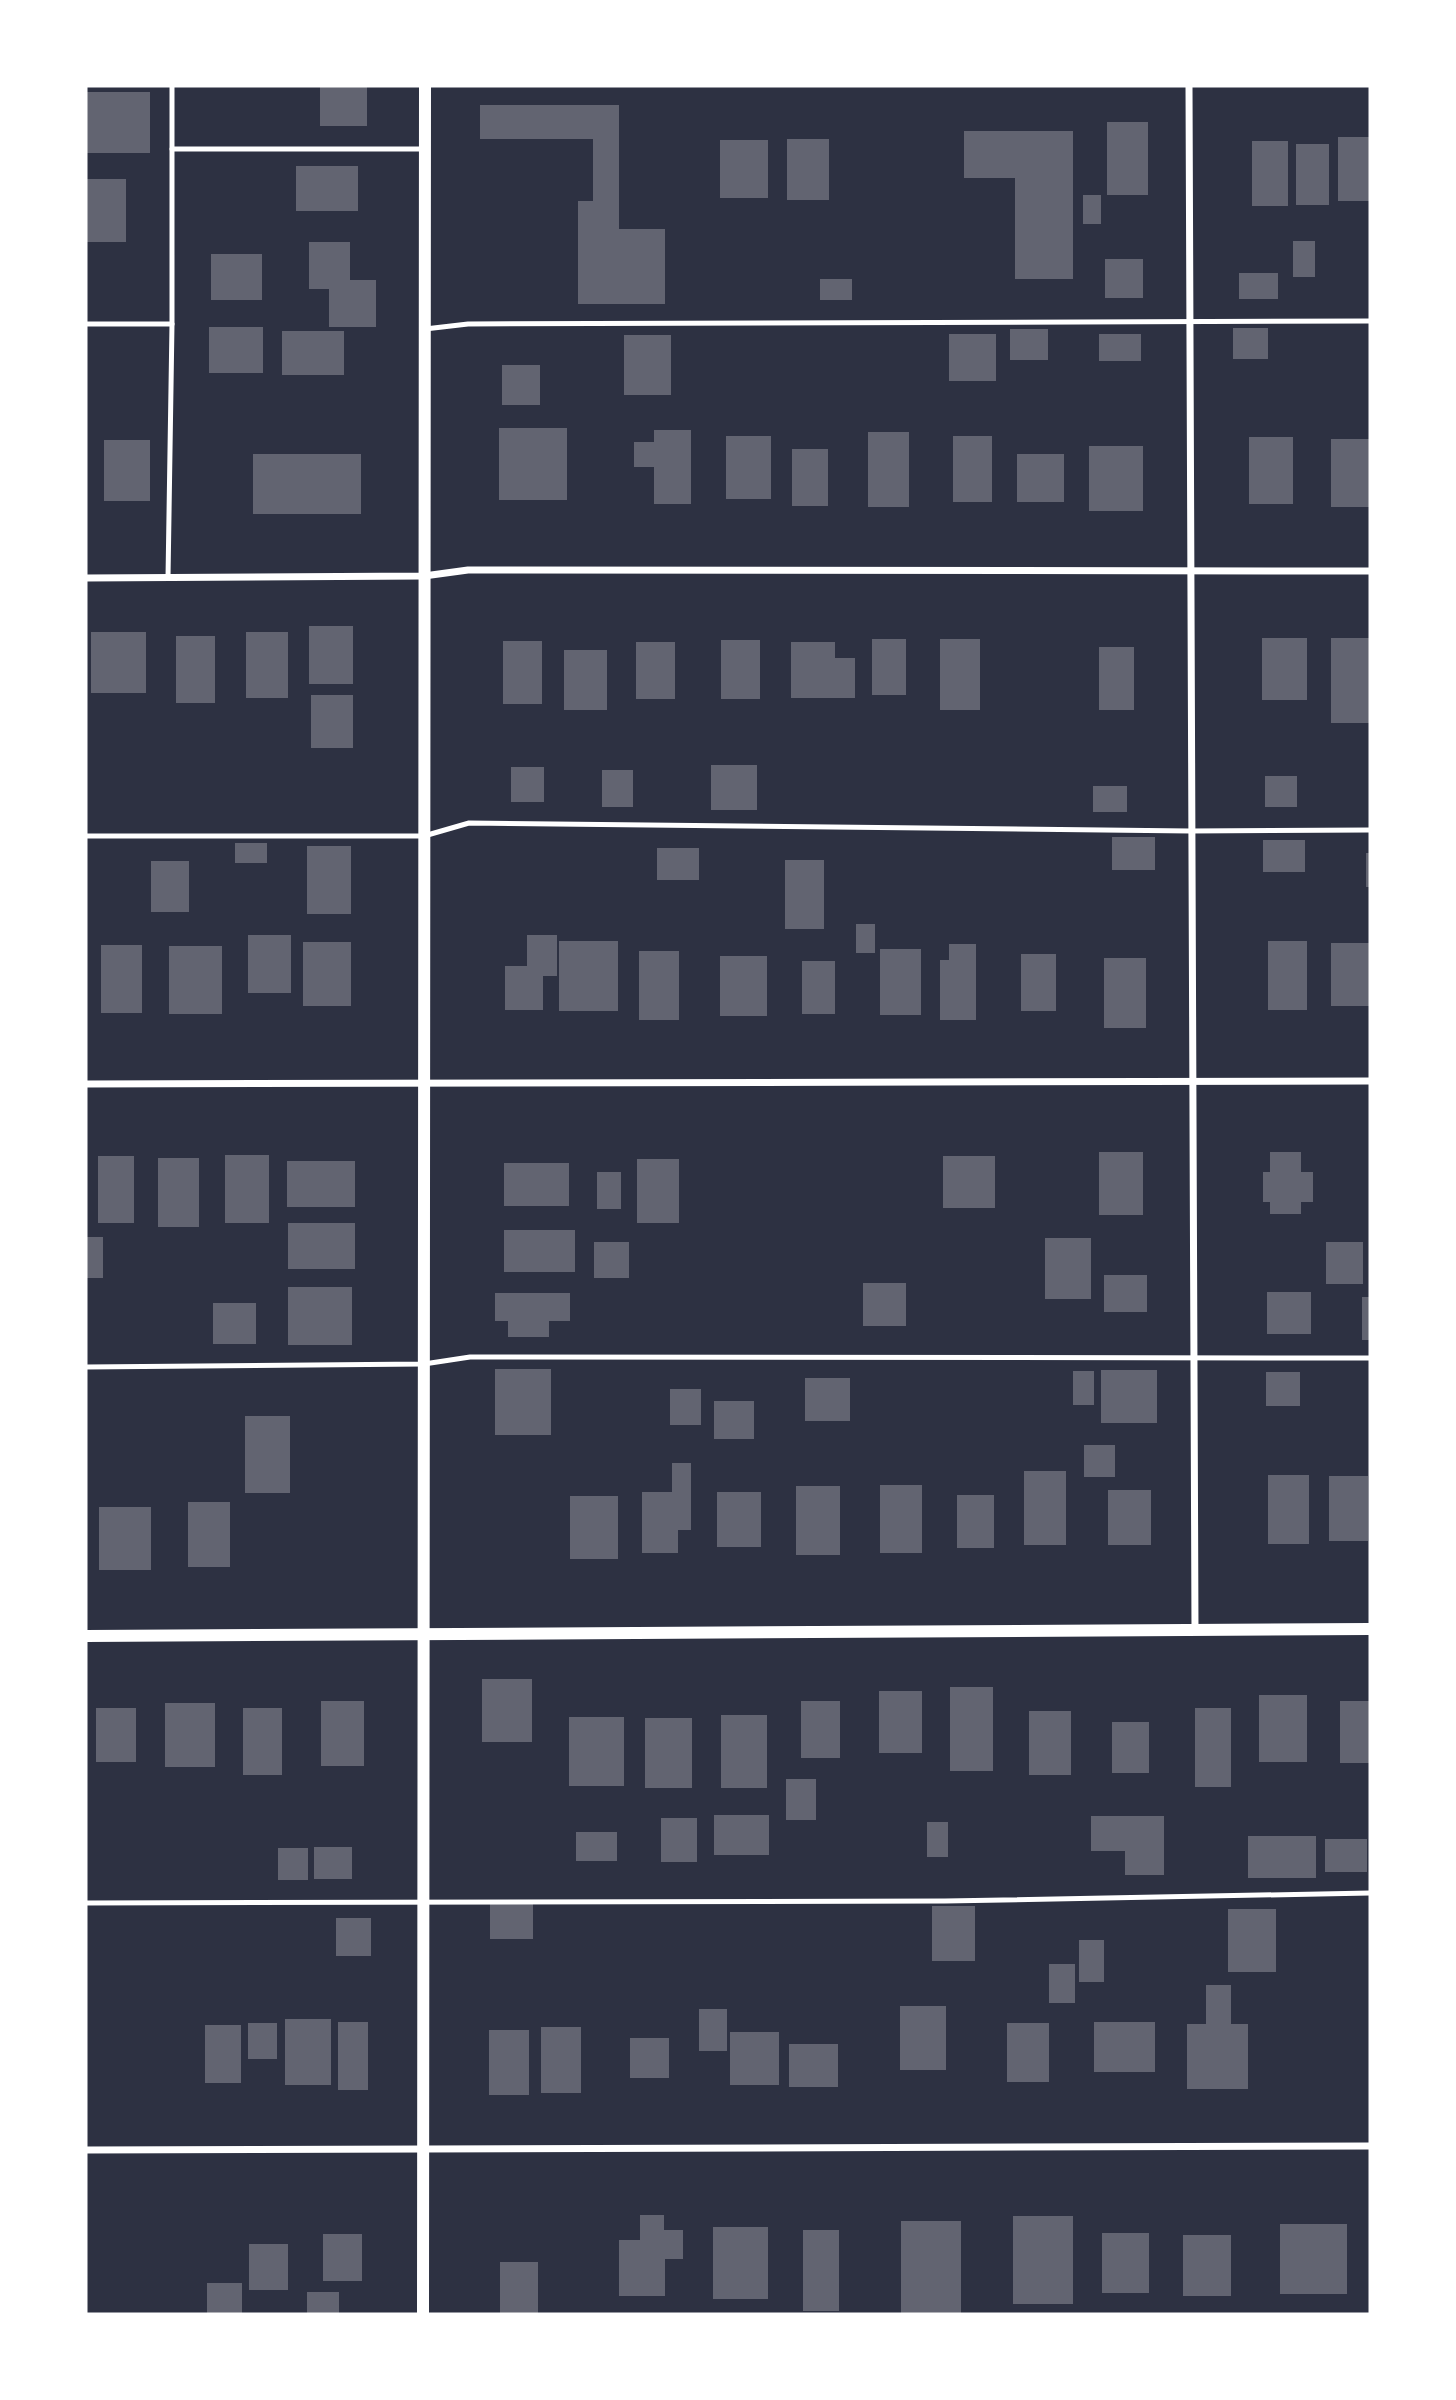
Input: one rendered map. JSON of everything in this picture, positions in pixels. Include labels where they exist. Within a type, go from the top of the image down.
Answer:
[{"type":"street","points":[[423,2314],[425,86]]},
{"type":"street","points":[[1189,86],[1195,1630]]},
{"type":"street","points":[[86,578],[424,576],[468,570],[1370,571]]},
{"type":"street","points":[[86,1084],[1370,1081]]},
{"type":"street","points":[[86,1636],[424,1632],[1370,1629]]},
{"type":"street","points":[[86,2150],[1370,2146]]},
{"type":"lane","points":[[168,578],[173,324],[172,86]]},
{"type":"lane","points":[[172,149],[425,149]]},
{"type":"lane","points":[[425,330],[468,324],[1370,321]]},
{"type":"lane","points":[[86,324],[173,324]]},
{"type":"lane","points":[[86,836],[424,836],[469,823],[1370,831]]},
{"type":"lane","points":[[86,1367],[424,1364],[470,1357],[1370,1358]]},
{"type":"lane","points":[[86,1903],[945,1901],[1370,1893]]},
{"type":"building","points":[[320,86],[367,86],[367,126],[320,126]]},
{"type":"building","points":[[86,92],[150,92],[150,153],[86,153]]},
{"type":"building","points":[[480,105],[619,105],[619,229],[665,229],[665,304],[578,304],[578,201],[593,201],[593,139],[480,139]]},
{"type":"building","points":[[1107,122],[1148,122],[1148,195],[1107,195]]},
{"type":"building","points":[[964,131],[1073,131],[1073,279],[1015,279],[1015,178],[964,178]]},
{"type":"building","points":[[1338,137],[1370,137],[1370,201],[1338,201]]},
{"type":"building","points":[[787,139],[829,139],[829,200],[787,200]]},
{"type":"building","points":[[720,140],[768,140],[768,198],[720,198]]},
{"type":"building","points":[[1252,141],[1288,141],[1288,206],[1252,206]]},
{"type":"building","points":[[1296,144],[1329,144],[1329,205],[1296,205]]},
{"type":"building","points":[[296,166],[358,166],[358,211],[296,211]]},
{"type":"building","points":[[86,179],[126,179],[126,242],[86,242]]},
{"type":"building","points":[[1083,195],[1101,195],[1101,224],[1083,224]]},
{"type":"building","points":[[1293,241],[1315,241],[1315,277],[1293,277]]},
{"type":"building","points":[[309,242],[350,242],[350,280],[376,280],[376,327],[329,327],[329,289],[309,289]]},
{"type":"building","points":[[211,254],[262,254],[262,300],[211,300]]},
{"type":"building","points":[[1105,259],[1143,259],[1143,298],[1105,298]]},
{"type":"building","points":[[1239,273],[1278,273],[1278,299],[1239,299]]},
{"type":"building","points":[[820,279],[852,279],[852,300],[820,300]]},
{"type":"building","points":[[209,327],[263,327],[263,373],[209,373]]},
{"type":"building","points":[[1233,328],[1268,328],[1268,359],[1233,359]]},
{"type":"building","points":[[1010,329],[1048,329],[1048,360],[1010,360]]},
{"type":"building","points":[[282,331],[344,331],[344,375],[282,375]]},
{"type":"building","points":[[949,334],[996,334],[996,381],[949,381]]},
{"type":"building","points":[[1099,334],[1141,334],[1141,361],[1099,361]]},
{"type":"building","points":[[624,335],[671,335],[671,395],[624,395]]},
{"type":"building","points":[[502,365],[540,365],[540,405],[502,405]]},
{"type":"building","points":[[499,428],[567,428],[567,500],[499,500]]},
{"type":"building","points":[[654,430],[691,430],[691,504],[654,504],[654,467],[634,467],[634,442],[654,442]]},
{"type":"building","points":[[868,432],[909,432],[909,507],[868,507]]},
{"type":"building","points":[[726,436],[771,436],[771,499],[726,499]]},
{"type":"building","points":[[953,436],[992,436],[992,502],[953,502]]},
{"type":"building","points":[[1249,437],[1293,437],[1293,504],[1249,504]]},
{"type":"building","points":[[1331,439],[1370,439],[1370,507],[1331,507]]},
{"type":"building","points":[[104,440],[150,440],[150,501],[104,501]]},
{"type":"building","points":[[1089,446],[1143,446],[1143,511],[1089,511]]},
{"type":"building","points":[[792,449],[828,449],[828,506],[792,506]]},
{"type":"building","points":[[253,454],[361,454],[361,514],[253,514]]},
{"type":"building","points":[[1017,454],[1064,454],[1064,502],[1017,502]]},
{"type":"building","points":[[309,626],[353,626],[353,684],[309,684]]},
{"type":"building","points":[[91,632],[146,632],[146,693],[91,693]]},
{"type":"building","points":[[246,632],[288,632],[288,698],[246,698]]},
{"type":"building","points":[[176,636],[215,636],[215,703],[176,703]]},
{"type":"building","points":[[1262,638],[1307,638],[1307,700],[1262,700]]},
{"type":"building","points":[[1331,638],[1369,638],[1369,723],[1331,723]]},
{"type":"building","points":[[872,639],[906,639],[906,695],[872,695]]},
{"type":"building","points":[[940,639],[980,639],[980,710],[940,710]]},
{"type":"building","points":[[721,640],[760,640],[760,699],[721,699]]},
{"type":"building","points":[[503,641],[542,641],[542,704],[503,704]]},
{"type":"building","points":[[636,642],[675,642],[675,699],[636,699]]},
{"type":"building","points":[[791,642],[835,642],[835,658],[855,658],[855,698],[791,698]]},
{"type":"building","points":[[1099,647],[1134,647],[1134,710],[1099,710]]},
{"type":"building","points":[[564,650],[607,650],[607,710],[564,710]]},
{"type":"building","points":[[311,695],[353,695],[353,748],[311,748]]},
{"type":"building","points":[[711,765],[757,765],[757,810],[711,810]]},
{"type":"building","points":[[511,767],[544,767],[544,802],[511,802]]},
{"type":"building","points":[[602,770],[633,770],[633,807],[602,807]]},
{"type":"building","points":[[1265,776],[1297,776],[1297,807],[1265,807]]},
{"type":"building","points":[[1093,786],[1127,786],[1127,812],[1093,812]]},
{"type":"building","points":[[1112,837],[1155,837],[1155,870],[1112,870]]},
{"type":"building","points":[[1263,840],[1305,840],[1305,872],[1263,872]]},
{"type":"building","points":[[235,843],[267,843],[267,863],[235,863]]},
{"type":"building","points":[[307,846],[351,846],[351,914],[307,914]]},
{"type":"building","points":[[657,848],[699,848],[699,880],[657,880]]},
{"type":"building","points":[[1366,853],[1370,853],[1370,887],[1366,887]]},
{"type":"building","points":[[785,860],[824,860],[824,929],[785,929]]},
{"type":"building","points":[[151,861],[189,861],[189,912],[151,912]]},
{"type":"building","points":[[856,924],[875,924],[875,953],[856,953]]},
{"type":"building","points":[[248,935],[291,935],[291,993],[248,993]]},
{"type":"building","points":[[527,935],[557,935],[557,976],[543,976],[543,1010],[505,1010],[505,966],[527,966]]},
{"type":"building","points":[[559,941],[618,941],[618,1011],[559,1011]]},
{"type":"building","points":[[1268,941],[1307,941],[1307,1010],[1268,1010]]},
{"type":"building","points":[[303,942],[351,942],[351,1006],[303,1006]]},
{"type":"building","points":[[1331,943],[1370,943],[1370,1006],[1331,1006]]},
{"type":"building","points":[[949,944],[976,944],[976,1020],[940,1020],[940,960],[949,960]]},
{"type":"building","points":[[101,945],[142,945],[142,1013],[101,1013]]},
{"type":"building","points":[[169,946],[222,946],[222,1014],[169,1014]]},
{"type":"building","points":[[880,949],[921,949],[921,1015],[880,1015]]},
{"type":"building","points":[[639,951],[679,951],[679,1020],[639,1020]]},
{"type":"building","points":[[1021,954],[1056,954],[1056,1011],[1021,1011]]},
{"type":"building","points":[[720,956],[767,956],[767,1016],[720,1016]]},
{"type":"building","points":[[1104,958],[1146,958],[1146,1028],[1104,1028]]},
{"type":"building","points":[[802,961],[835,961],[835,1014],[802,1014]]},
{"type":"building","points":[[1099,1152],[1143,1152],[1143,1215],[1099,1215]]},
{"type":"building","points":[[1270,1152],[1301,1152],[1301,1172],[1313,1172],[1313,1202],[1301,1202],[1301,1214],[1270,1214],[1270,1202],[1263,1202],[1263,1172],[1270,1172]]},
{"type":"building","points":[[225,1155],[269,1155],[269,1223],[225,1223]]},
{"type":"building","points":[[98,1156],[134,1156],[134,1223],[98,1223]]},
{"type":"building","points":[[943,1156],[995,1156],[995,1208],[943,1208]]},
{"type":"building","points":[[158,1158],[199,1158],[199,1227],[158,1227]]},
{"type":"building","points":[[637,1159],[679,1159],[679,1223],[637,1223]]},
{"type":"building","points":[[287,1161],[355,1161],[355,1207],[287,1207]]},
{"type":"building","points":[[504,1163],[569,1163],[569,1206],[504,1206]]},
{"type":"building","points":[[597,1172],[621,1172],[621,1209],[597,1209]]},
{"type":"building","points":[[288,1223],[355,1223],[355,1269],[288,1269]]},
{"type":"building","points":[[504,1230],[575,1230],[575,1272],[504,1272]]},
{"type":"building","points":[[86,1237],[103,1237],[103,1278],[86,1278]]},
{"type":"building","points":[[1045,1238],[1091,1238],[1091,1299],[1045,1299]]},
{"type":"building","points":[[594,1242],[629,1242],[629,1278],[594,1278]]},
{"type":"building","points":[[1326,1242],[1363,1242],[1363,1284],[1326,1284]]},
{"type":"building","points":[[1104,1275],[1147,1275],[1147,1312],[1104,1312]]},
{"type":"building","points":[[863,1283],[906,1283],[906,1326],[863,1326]]},
{"type":"building","points":[[288,1287],[352,1287],[352,1345],[288,1345]]},
{"type":"building","points":[[1267,1292],[1311,1292],[1311,1334],[1267,1334]]},
{"type":"building","points":[[495,1293],[570,1293],[570,1321],[549,1321],[549,1337],[508,1337],[508,1321],[495,1321]]},
{"type":"building","points":[[1362,1297],[1370,1297],[1370,1340],[1362,1340]]},
{"type":"building","points":[[213,1303],[256,1303],[256,1344],[213,1344]]},
{"type":"building","points":[[495,1369],[551,1369],[551,1435],[495,1435]]},
{"type":"building","points":[[1101,1370],[1157,1370],[1157,1423],[1101,1423]]},
{"type":"building","points":[[1073,1371],[1094,1371],[1094,1405],[1073,1405]]},
{"type":"building","points":[[1266,1372],[1300,1372],[1300,1406],[1266,1406]]},
{"type":"building","points":[[805,1378],[850,1378],[850,1421],[805,1421]]},
{"type":"building","points":[[670,1389],[701,1389],[701,1425],[670,1425]]},
{"type":"building","points":[[714,1401],[754,1401],[754,1439],[714,1439]]},
{"type":"building","points":[[245,1416],[290,1416],[290,1493],[245,1493]]},
{"type":"building","points":[[1084,1445],[1115,1445],[1115,1477],[1084,1477]]},
{"type":"building","points":[[672,1463],[691,1463],[691,1530],[678,1530],[678,1553],[642,1553],[642,1492],[672,1492]]},
{"type":"building","points":[[1024,1471],[1066,1471],[1066,1545],[1024,1545]]},
{"type":"building","points":[[1268,1475],[1309,1475],[1309,1544],[1268,1544]]},
{"type":"building","points":[[1329,1476],[1368,1476],[1368,1541],[1329,1541]]},
{"type":"building","points":[[880,1485],[922,1485],[922,1553],[880,1553]]},
{"type":"building","points":[[796,1486],[840,1486],[840,1555],[796,1555]]},
{"type":"building","points":[[1108,1490],[1151,1490],[1151,1545],[1108,1545]]},
{"type":"building","points":[[717,1492],[761,1492],[761,1547],[717,1547]]},
{"type":"building","points":[[957,1495],[994,1495],[994,1548],[957,1548]]},
{"type":"building","points":[[570,1496],[618,1496],[618,1559],[570,1559]]},
{"type":"building","points":[[188,1502],[230,1502],[230,1567],[188,1567]]},
{"type":"building","points":[[99,1507],[151,1507],[151,1570],[99,1570]]},
{"type":"building","points":[[482,1679],[532,1679],[532,1742],[482,1742]]},
{"type":"building","points":[[950,1687],[993,1687],[993,1771],[950,1771]]},
{"type":"building","points":[[879,1691],[922,1691],[922,1753],[879,1753]]},
{"type":"building","points":[[1259,1695],[1307,1695],[1307,1762],[1259,1762]]},
{"type":"building","points":[[321,1701],[364,1701],[364,1766],[321,1766]]},
{"type":"building","points":[[801,1701],[840,1701],[840,1758],[801,1758]]},
{"type":"building","points":[[1340,1701],[1370,1701],[1370,1763],[1340,1763]]},
{"type":"building","points":[[165,1703],[215,1703],[215,1767],[165,1767]]},
{"type":"building","points":[[96,1708],[136,1708],[136,1762],[96,1762]]},
{"type":"building","points":[[243,1708],[282,1708],[282,1775],[243,1775]]},
{"type":"building","points":[[1195,1708],[1231,1708],[1231,1787],[1195,1787]]},
{"type":"building","points":[[1029,1711],[1071,1711],[1071,1775],[1029,1775]]},
{"type":"building","points":[[721,1715],[767,1715],[767,1788],[721,1788]]},
{"type":"building","points":[[569,1717],[624,1717],[624,1786],[569,1786]]},
{"type":"building","points":[[645,1718],[692,1718],[692,1788],[645,1788]]},
{"type":"building","points":[[1112,1722],[1149,1722],[1149,1773],[1112,1773]]},
{"type":"building","points":[[786,1779],[816,1779],[816,1820],[786,1820]]},
{"type":"building","points":[[714,1815],[769,1815],[769,1855],[714,1855]]},
{"type":"building","points":[[1091,1816],[1164,1816],[1164,1875],[1125,1875],[1125,1851],[1091,1851]]},
{"type":"building","points":[[661,1818],[697,1818],[697,1862],[661,1862]]},
{"type":"building","points":[[927,1822],[948,1822],[948,1857],[927,1857]]},
{"type":"building","points":[[576,1832],[617,1832],[617,1861],[576,1861]]},
{"type":"building","points":[[1248,1836],[1316,1836],[1316,1878],[1248,1878]]},
{"type":"building","points":[[1325,1839],[1367,1839],[1367,1872],[1325,1872]]},
{"type":"building","points":[[314,1847],[352,1847],[352,1879],[314,1879]]},
{"type":"building","points":[[278,1848],[308,1848],[308,1880],[278,1880]]},
{"type":"building","points":[[490,1904],[533,1904],[533,1939],[490,1939]]},
{"type":"building","points":[[932,1906],[975,1906],[975,1961],[932,1961]]},
{"type":"building","points":[[1228,1909],[1276,1909],[1276,1972],[1228,1972]]},
{"type":"building","points":[[336,1918],[371,1918],[371,1956],[336,1956]]},
{"type":"building","points":[[1079,1940],[1104,1940],[1104,1982],[1079,1982]]},
{"type":"building","points":[[1049,1964],[1075,1964],[1075,2003],[1049,2003]]},
{"type":"building","points":[[1206,1985],[1231,1985],[1231,2024],[1248,2024],[1248,2089],[1187,2089],[1187,2024],[1206,2024]]},
{"type":"building","points":[[900,2006],[946,2006],[946,2070],[900,2070]]},
{"type":"building","points":[[699,2009],[727,2009],[727,2051],[699,2051]]},
{"type":"building","points":[[285,2019],[331,2019],[331,2085],[285,2085]]},
{"type":"building","points":[[338,2022],[368,2022],[368,2090],[338,2090]]},
{"type":"building","points":[[1094,2022],[1155,2022],[1155,2072],[1094,2072]]},
{"type":"building","points":[[248,2023],[277,2023],[277,2059],[248,2059]]},
{"type":"building","points":[[1007,2023],[1049,2023],[1049,2082],[1007,2082]]},
{"type":"building","points":[[205,2025],[241,2025],[241,2083],[205,2083]]},
{"type":"building","points":[[541,2027],[581,2027],[581,2093],[541,2093]]},
{"type":"building","points":[[489,2030],[529,2030],[529,2095],[489,2095]]},
{"type":"building","points":[[730,2032],[779,2032],[779,2085],[730,2085]]},
{"type":"building","points":[[630,2038],[669,2038],[669,2078],[630,2078]]},
{"type":"building","points":[[789,2044],[838,2044],[838,2087],[789,2087]]},
{"type":"building","points":[[640,2215],[664,2215],[664,2230],[683,2230],[683,2259],[665,2259],[665,2296],[619,2296],[619,2240],[640,2240]]},
{"type":"building","points":[[1013,2216],[1073,2216],[1073,2304],[1013,2304]]},
{"type":"building","points":[[901,2221],[961,2221],[961,2314],[901,2314]]},
{"type":"building","points":[[1280,2224],[1347,2224],[1347,2294],[1280,2294]]},
{"type":"building","points":[[713,2227],[768,2227],[768,2299],[713,2299]]},
{"type":"building","points":[[803,2230],[839,2230],[839,2311],[803,2311]]},
{"type":"building","points":[[1102,2233],[1149,2233],[1149,2293],[1102,2293]]},
{"type":"building","points":[[323,2234],[362,2234],[362,2281],[323,2281]]},
{"type":"building","points":[[1183,2235],[1231,2235],[1231,2296],[1183,2296]]},
{"type":"building","points":[[249,2244],[288,2244],[288,2290],[249,2290]]},
{"type":"building","points":[[500,2262],[538,2262],[538,2314],[500,2314]]},
{"type":"building","points":[[207,2283],[242,2283],[242,2314],[207,2314]]},
{"type":"building","points":[[307,2292],[339,2292],[339,2314],[307,2314]]}]
